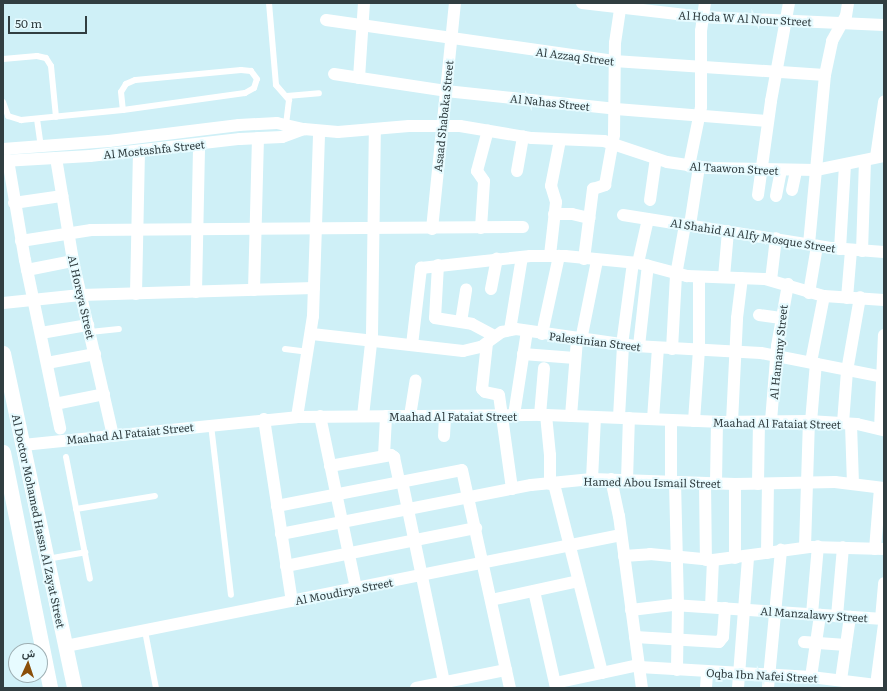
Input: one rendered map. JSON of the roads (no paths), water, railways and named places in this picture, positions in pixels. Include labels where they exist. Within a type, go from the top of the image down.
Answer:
[{"type":"street","points":[[358,78],[364,3]]},
{"type":"street","name":"Asaad Shabaka Street","points":[[432,229],[455,3]]},
{"type":"street","name":"Al Hoda W Al Nour Street","points":[[582,3],[621,6],[703,17],[884,25]]},
{"type":"street","points":[[672,349],[676,275],[688,225],[700,116],[703,17],[705,3]]},
{"type":"street","points":[[758,195],[768,121],[789,3]]},
{"type":"street","points":[[809,292],[813,245],[816,170],[825,75],[832,41],[842,23],[848,3]]},
{"type":"street","points":[[584,259],[594,188],[605,185],[612,143],[616,109],[614,61],[621,6]]},
{"type":"street","name":"Al Azzaq Street","points":[[326,20],[451,40],[614,61],[825,75]]},
{"type":"street","name":"Al Nahas Street","points":[[334,74],[446,90],[616,109],[768,121]]},
{"type":"street","points":[[851,250],[875,158],[884,102]]},
{"type":"street","name":"Al Mostashfa Street","points":[[6,161],[42,153],[131,139],[239,125],[286,123],[304,129],[319,131],[376,130],[442,125]]},
{"type":"street","name":"Al Taawon Street","points":[[442,125],[488,130],[523,137],[612,143],[656,158],[694,167],[816,170],[845,166],[875,158]]},
{"type":"street","name":"Al Mostashfa Street","points":[[3,149],[42,153],[56,158],[286,136],[304,129]]},
{"type":"street","points":[[363,416],[371,341],[376,130]]},
{"type":"street","points":[[481,228],[484,181],[477,172],[488,130]]},
{"type":"street","points":[[297,416],[312,334],[319,131]]},
{"type":"street","points":[[518,171],[523,137]]},
{"type":"street","points":[[254,290],[258,138]]},
{"type":"street","points":[[542,334],[554,256],[554,214],[556,202],[551,186],[560,140]]},
{"type":"street","points":[[196,292],[199,144]]},
{"type":"street","points":[[136,294],[139,151]]},
{"type":"street","name":"Al Horeya Street","points":[[56,158],[73,261],[114,435]]},
{"type":"street","points":[[650,200],[656,158]]},
{"type":"street","points":[[6,161],[60,428]]},
{"type":"street","points":[[845,166],[851,250],[847,298]]},
{"type":"street","points":[[776,196],[781,170]]},
{"type":"street","points":[[792,190],[796,170]]},
{"type":"street","points":[[14,203],[62,196]]},
{"type":"street","points":[[554,214],[572,214],[590,218]]},
{"type":"street","name":"Al Shahid Al Alfy Mosque Street","points":[[623,215],[813,245],[851,250],[884,252]]},
{"type":"street","points":[[627,480],[623,345],[648,219]]},
{"type":"street","points":[[21,241],[68,233],[137,230],[316,230],[522,227]]},
{"type":"street","points":[[724,277],[728,231]]},
{"type":"street","points":[[771,280],[776,238]]},
{"type":"street","points":[[412,345],[420,270],[423,267],[497,259],[554,256],[640,264],[676,275],[771,280],[824,296],[847,298],[860,297],[884,300]]},
{"type":"street","points":[[510,330],[522,257]]},
{"type":"street","points":[[492,289],[497,259]]},
{"type":"street","points":[[27,270],[73,261]]},
{"type":"street","points":[[571,416],[575,358],[597,261]]},
{"type":"street","points":[[639,346],[640,264]]},
{"type":"street","points":[[438,265],[434,316],[437,319],[477,325],[491,339],[482,389],[484,392],[498,394],[508,415]]},
{"type":"street","points":[[694,421],[699,350],[699,277]]},
{"type":"street","points":[[732,422],[736,351],[736,318],[742,278]]},
{"type":"street","name":"Al Hamamy Street","points":[[767,553],[763,484],[765,422],[781,318],[788,284]]},
{"type":"street","points":[[3,303],[81,295],[314,288]]},
{"type":"street","points":[[461,322],[466,289]]},
{"type":"street","points":[[805,547],[806,482],[814,362],[824,296]]},
{"type":"street","points":[[853,484],[847,424],[847,371],[860,297]]},
{"type":"street","points":[[759,315],[781,318]]},
{"type":"street","points":[[41,333],[89,328]]},
{"type":"street","name":"Palestinian Street","points":[[312,334],[463,351],[474,350],[491,339],[510,330],[623,345],[672,349],[736,351],[776,355],[814,362],[847,371],[883,377]]},
{"type":"street","points":[[512,489],[508,415],[527,332]]},
{"type":"street","points":[[882,430],[884,335]]},
{"type":"street","points":[[653,419],[658,348]]},
{"type":"street","name":"Al Doctor Mohamed Hassn Al Zayat Street","points":[[3,353],[74,688]]},
{"type":"street","points":[[47,363],[95,354]]},
{"type":"street","points":[[523,354],[575,358]]},
{"type":"street","points":[[544,368],[543,415],[550,455],[552,484],[602,673]]},
{"type":"street","points":[[410,416],[416,380]]},
{"type":"street","points":[[55,404],[104,394]]},
{"type":"street","name":"Maahad Al Fataiat Street","points":[[23,445],[297,416],[543,415],[717,422],[810,422],[847,424],[882,430]]},
{"type":"street","points":[[320,416],[356,588]]},
{"type":"street","points":[[384,456],[386,416]]},
{"type":"street","points":[[444,436],[445,416]]},
{"type":"street","points":[[592,479],[595,417]]},
{"type":"street","points":[[264,419],[292,601]]},
{"type":"street","points":[[671,420],[677,558],[677,670]]},
{"type":"street","points":[[711,607],[710,483],[717,422]]},
{"type":"street","name":"Al Doctor Mohamed Hassn Al Zayat Street","points":[[3,452],[50,688]]},
{"type":"street","points":[[330,466],[390,454],[394,457],[408,509],[422,575],[440,685]]},
{"type":"street","points":[[277,506],[460,470],[464,474],[510,688]]},
{"type":"street","name":"Hamed Abou Ismail Street","points":[[282,534],[512,489],[592,479],[735,484],[806,482],[853,484],[882,488]]},
{"type":"street","points":[[611,479],[621,535],[642,688]]},
{"type":"street","points":[[735,484],[735,558]]},
{"type":"street","points":[[624,556],[646,554],[710,560],[748,557],[781,550],[818,546],[880,549],[882,488]]},
{"type":"street","points":[[286,566],[476,528]]},
{"type":"street","name":"Al Moudirya Street","points":[[66,646],[621,535]]},
{"type":"street","points":[[818,546],[816,615],[810,642],[819,681]]},
{"type":"street","points":[[837,616],[843,547]]},
{"type":"street","points":[[768,688],[781,550]]},
{"type":"street","name":"Al Manzalawy Street","points":[[738,688],[748,557]]},
{"type":"street","points":[[491,600],[578,581]]},
{"type":"street","points":[[880,685],[884,583]]},
{"type":"street","points":[[534,591],[556,686]]},
{"type":"street","name":"Al Manzalawy Street","points":[[631,610],[678,605],[850,617],[883,621]]},
{"type":"street","points":[[635,637],[721,641],[725,608]]},
{"type":"street","points":[[841,680],[850,617]]},
{"type":"street","points":[[810,642],[846,645]]},
{"type":"street","name":"Oqba Ibn Nafei Street","points":[[556,686],[602,673],[639,666],[677,670],[769,675],[819,681],[841,680],[857,685],[880,685]]},
{"type":"street","points":[[416,688],[440,685],[506,670]]},
{"type":"street","points":[[706,688],[707,672]]},
{"type":"lane","points":[[269,3],[276,85],[287,96],[289,109],[286,123]]},
{"type":"lane","points":[[3,59],[37,56],[46,58],[51,66],[56,117]]},
{"type":"lane","points":[[3,102],[8,116],[21,120],[37,119],[123,110],[245,93],[254,88],[257,79],[251,71],[241,70],[135,80],[126,84],[122,92],[123,110]]},
{"type":"lane","points":[[287,96],[319,93]]},
{"type":"lane","points":[[37,119],[42,153]]},
{"type":"lane","points":[[89,328],[119,329]]},
{"type":"lane","points":[[285,349],[309,352]]},
{"type":"lane","points":[[211,425],[231,596]]},
{"type":"lane","points":[[66,457],[90,579]]},
{"type":"lane","points":[[76,509],[155,496]]},
{"type":"lane","points":[[47,559],[85,552]]},
{"type":"lane","points":[[145,631],[156,688]]}]
